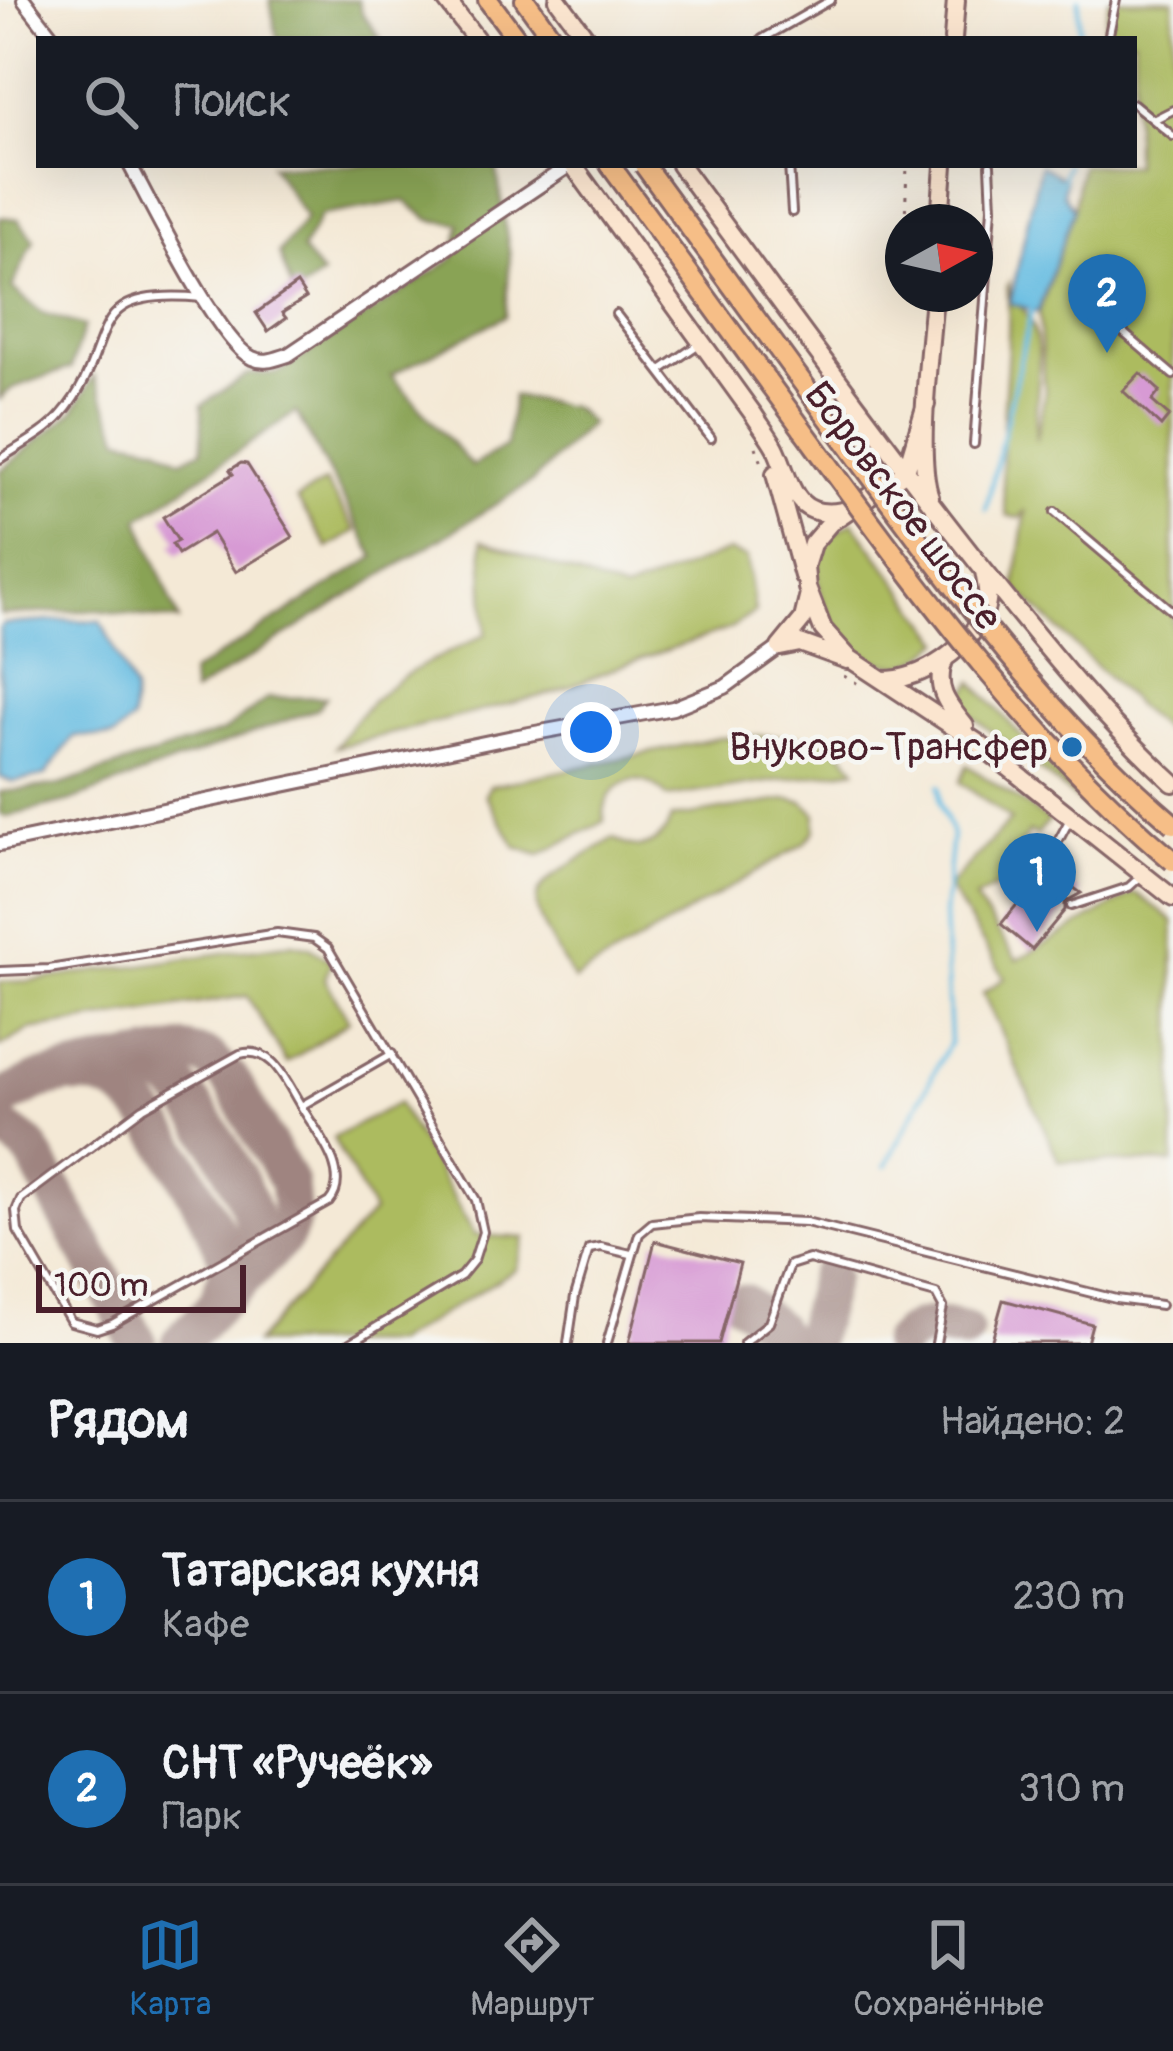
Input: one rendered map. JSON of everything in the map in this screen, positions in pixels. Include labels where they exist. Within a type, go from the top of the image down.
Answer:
[{"type":"main road","points":[[446,0],[474,36]]},
{"type":"main road","points":[[488,0],[515,36]]},
{"type":"main road","points":[[525,0],[551,36]]},
{"type":"main road","points":[[558,0],[585,36]]},
{"type":"main road","points":[[953,36],[956,0]]},
{"type":"main road","points":[[573,168],[702,342],[759,436],[808,591],[846,667]]},
{"type":"main road","name":"Боровское шоссе","points":[[612,168],[892,551],[985,670],[1057,754],[1173,861]]},
{"type":"main road","name":"Боровское шоссе","points":[[646,168],[919,542],[1016,665],[1090,747],[1173,824]]},
{"type":"main road","points":[[682,168],[906,471],[1055,661],[1173,783]]},
{"type":"main road","points":[[941,204],[944,168]]},
{"type":"main road","points":[[933,312],[925,477],[943,519]]},
{"type":"main road","points":[[876,431],[886,435],[910,431],[926,404]]},
{"type":"main road","points":[[780,647],[803,619],[808,591],[805,566],[814,539],[906,471],[926,404]]},
{"type":"main road","points":[[759,436],[775,447],[793,492],[806,507],[831,513],[854,506]]},
{"type":"main road","points":[[877,491],[906,485],[921,490]]},
{"type":"main road","points":[[883,680],[913,677],[945,658],[984,613],[984,570]]},
{"type":"main road","points":[[780,647],[800,643],[883,680],[976,741],[1173,898]]},
{"type":"main road","points":[[945,658],[940,677],[943,696],[976,741]]},
{"type":"street","points":[[24,0],[52,36]]},
{"type":"street","points":[[132,168],[202,298],[248,357],[268,362],[288,355],[567,168]]},
{"type":"street","points":[[0,844],[673,708],[725,687],[780,647]]},
{"type":"lane","points":[[767,36],[832,0]]},
{"type":"lane","points":[[1109,36],[1116,0]]},
{"type":"lane","points":[[780,29],[780,36]]},
{"type":"lane","points":[[1137,106],[1173,136]]},
{"type":"lane","points":[[1154,120],[1173,110]]},
{"type":"lane","points":[[789,168],[792,212]]},
{"type":"lane","points":[[974,444],[992,208],[990,168]]},
{"type":"lane","points":[[0,459],[59,418],[80,387],[110,319],[128,302],[169,295],[202,298]]},
{"type":"lane","points":[[1084,299],[1173,376]]},
{"type":"lane","points":[[616,314],[711,439]]},
{"type":"lane","points":[[662,370],[702,342]]},
{"type":"lane","points":[[1054,512],[1173,612]]},
{"type":"lane","points":[[1045,866],[1072,816]]},
{"type":"lane","points":[[1071,906],[1129,886],[1142,874]]},
{"type":"lane","points":[[0,971],[49,969],[277,933],[314,938],[328,948],[476,1200],[484,1232],[474,1260],[461,1276],[350,1343]]},
{"type":"lane","points":[[240,1054],[265,1054],[301,1106],[338,1175],[336,1194],[329,1202],[112,1324],[97,1329],[71,1322],[18,1231],[16,1211],[27,1191],[64,1170],[143,1108],[240,1054]]},
{"type":"lane","points":[[301,1106],[392,1054]]},
{"type":"lane","points":[[607,1343],[639,1234],[652,1223],[699,1218],[806,1222],[1116,1299],[1161,1305]]},
{"type":"lane","points":[[568,1343],[574,1296],[589,1249],[632,1254]]},
{"type":"lane","points":[[743,1343],[769,1324],[790,1265],[809,1259],[936,1294],[943,1307],[936,1343]]},
{"type":"path","points":[[906,204],[907,168]]},
{"type":"path","points":[[759,436],[765,472]]},
{"type":"path","points":[[846,667],[860,685]]},
{"type":"green space","points":[[270,0],[358,0],[379,36],[276,36]]},
{"type":"green space","points":[[1109,0],[1173,0],[1173,737],[1015,587],[1026,510],[1020,518],[1007,516],[1003,488],[1007,286],[1009,283],[1010,302],[1022,307],[1036,338],[1036,441],[1045,392],[1039,313],[1074,208],[1081,168],[1137,168],[1137,36],[1103,36]]},
{"type":"green space","points":[[273,168],[496,168],[510,256],[506,316],[391,375],[472,466],[506,446],[513,396],[572,407],[590,423],[533,481],[193,693],[190,674],[375,557],[296,412],[139,519],[179,621],[97,610],[0,615],[0,471],[73,412],[94,376],[121,438],[159,446],[181,460],[202,450],[202,405],[248,374],[278,373],[454,258],[460,224],[430,220],[405,201],[321,215],[302,250],[322,275],[294,296],[279,253],[306,218]]},
{"type":"green space","points":[[0,217],[18,219],[34,240],[12,288],[42,313],[84,326],[71,368],[12,388],[0,399]]},
{"type":"green space","points":[[325,482],[356,531],[328,548],[297,499]]},
{"type":"green space","points":[[853,522],[942,641],[912,662],[882,663],[864,654],[834,624],[824,604],[818,564],[824,546]]},
{"type":"green space","points":[[482,540],[624,592],[728,551],[747,558],[755,612],[729,629],[557,692],[336,747],[385,690],[419,667],[486,634]]},
{"type":"green space","points":[[973,682],[1051,769],[1106,823],[957,704]]},
{"type":"green space","points":[[326,697],[317,709],[71,801],[5,817],[0,814],[0,792],[60,785],[223,732],[268,698]]},
{"type":"green space","points":[[758,736],[825,743],[856,769],[667,797],[647,782],[626,782],[610,796],[604,821],[539,855],[516,847],[485,795],[490,786],[719,738]]},
{"type":"green space","points":[[967,765],[1049,821],[1037,835],[1029,832],[1002,873],[1008,880],[975,899],[1017,960],[1133,894],[1173,921],[1173,1163],[1059,1161],[983,993],[1005,978],[948,887],[1011,820],[960,782]]},
{"type":"green space","points":[[789,799],[804,802],[816,814],[815,831],[805,843],[574,980],[537,908],[538,894],[546,883],[614,838],[632,846],[648,845],[662,835],[671,818]]},
{"type":"green space","points":[[293,943],[310,947],[331,961],[325,979],[349,1021],[287,1063],[247,996],[29,1030],[0,1047],[0,982]]},
{"type":"green space","points":[[398,1103],[475,1235],[525,1238],[516,1269],[394,1343],[255,1343],[373,1212],[333,1138]]},
{"type":"water","points":[[1039,168],[1045,168],[1065,180],[1063,194],[1074,209],[1038,312],[1010,303]]},
{"type":"water","points":[[101,621],[134,691],[132,721],[114,737],[74,736],[45,776],[12,782],[0,777],[0,629],[3,624]]},
{"type":"building","points":[[297,284],[306,298],[282,313],[286,318],[268,331],[256,313]]},
{"type":"building","points":[[1140,373],[1160,391],[1152,401],[1169,416],[1161,426],[1123,391]]},
{"type":"building","points":[[247,464],[293,537],[236,572],[212,533],[178,554],[172,544],[178,541],[163,517],[233,474],[230,470]]},
{"type":"building","points":[[1038,863],[1041,872],[1051,871],[1081,893],[1065,902],[1065,910],[1032,950],[1001,924],[1033,885],[1025,880]]},
{"type":"building","points":[[655,1241],[740,1263],[719,1343],[629,1343]]},
{"type":"building","points":[[1003,1300],[1092,1324],[1087,1343],[991,1343]]},
{"type":"waterway","points":[[1079,0],[1079,36]]},
{"type":"waterway","points":[[1062,182],[1065,168]]},
{"type":"waterway","points":[[986,509],[1033,304]]},
{"type":"waterway","points":[[886,1166],[950,1042],[944,914],[952,835],[939,786]]},
{"type":"taxiway","points":[[0,1100],[38,1081],[184,1052],[208,1058],[230,1079],[289,1183],[292,1218],[284,1237],[180,1343]]},
{"type":"taxiway","points":[[122,1065],[150,1070],[175,1084],[222,1150],[254,1224],[253,1252],[243,1279]]},
{"type":"taxiway","points":[[74,1075],[102,1079],[127,1092],[167,1143],[226,1254],[228,1274],[217,1305]]},
{"type":"taxiway","points":[[0,1126],[30,1148],[138,1343]]},
{"type":"taxiway","points":[[811,1343],[828,1277]]},
{"type":"taxiway","points":[[743,1303],[775,1328],[784,1343]]},
{"type":"taxiway","points":[[900,1343],[914,1331],[929,1327],[964,1331]]},
{"type":"place","name":"СНТ «Ручеёк»","points":[[1107,353]]},
{"type":"place","name":"Внуково-Трансфер","points":[[1072,747]]},
{"type":"place","name":"Татарская кухня","points":[[1037,932]]}]
